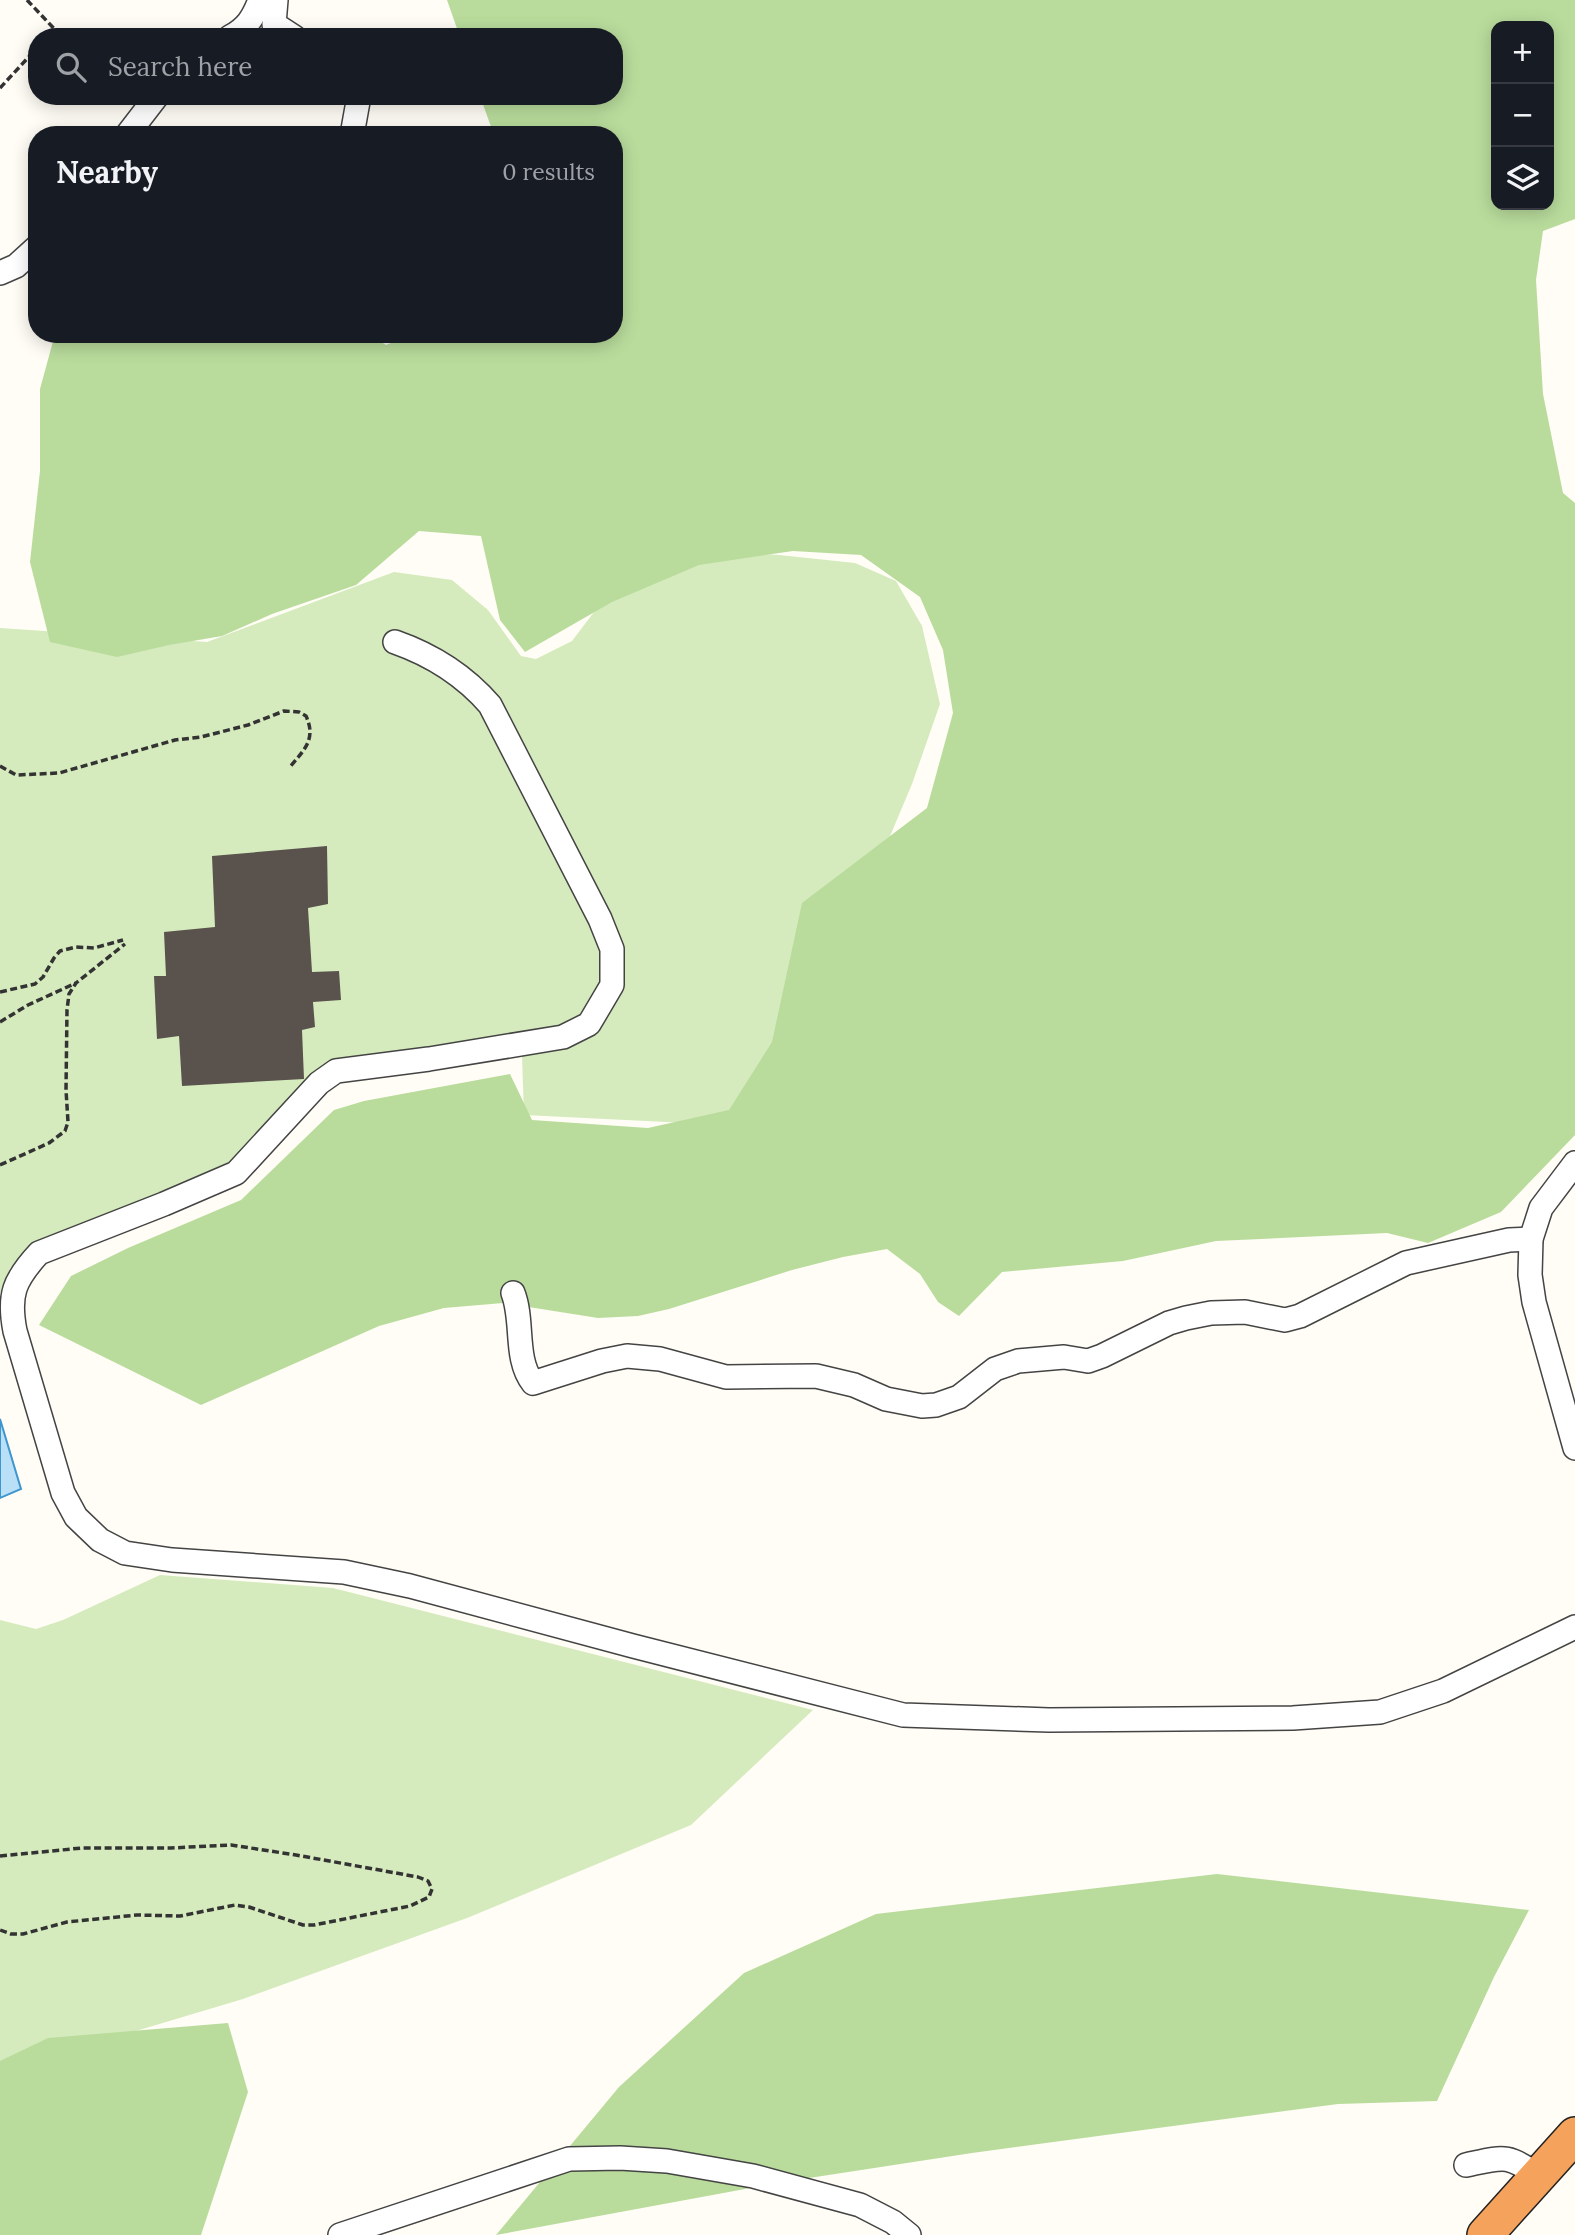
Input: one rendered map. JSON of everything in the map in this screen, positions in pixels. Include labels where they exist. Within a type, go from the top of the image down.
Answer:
[{"type":"highway","points":[[1485,2235],[1575,2135]]},
{"type":"street","points":[[244,28],[254,16],[260,0]]},
{"type":"street","points":[[276,0],[274,24],[280,28]]},
{"type":"street","points":[[135,126],[150,105]]},
{"type":"street","points":[[354,126],[357,105]]},
{"type":"street","points":[[0,273],[28,255]]},
{"type":"street","points":[[395,642],[421,651],[443,665],[475,688],[490,705],[600,919],[612,948],[612,985],[589,1024],[563,1037],[336,1071],[319,1083],[236,1173],[164,1204],[54,1245],[32,1259],[17,1280],[12,1293],[11,1312],[15,1331],[63,1493],[76,1517],[100,1540],[125,1553],[172,1560],[344,1572],[410,1586],[633,1647],[904,1715],[1076,1720],[1293,1718],[1380,1712],[1443,1691],[1575,1627]]},
{"type":"street","points":[[1575,1163],[1541,1208],[1531,1239],[1530,1275],[1534,1301],[1575,1448]]},
{"type":"street","points":[[513,1293],[518,1310],[524,1367],[533,1383],[601,1361],[627,1356],[660,1359],[726,1377],[816,1376],[854,1385],[886,1399],[922,1406],[936,1405],[958,1396],[995,1369],[1018,1361],[1064,1357],[1087,1361],[1169,1323],[1212,1313],[1245,1312],[1285,1320],[1300,1316],[1406,1263],[1475,1246],[1531,1239]]},
{"type":"street","points":[[340,2235],[569,2159],[620,2158],[667,2161],[753,2176],[860,2205],[893,2222],[909,2235]]},
{"type":"street","points":[[1466,2165],[1492,2159],[1507,2159],[1523,2165],[1539,2177]]},
{"type":"path","points":[[27,0],[53,28]]},
{"type":"path","points":[[0,88],[28,58]]},
{"type":"path","points":[[0,766],[16,775],[59,774],[175,740],[201,737],[292,711],[306,716],[311,732],[307,744],[289,768]]},
{"type":"path","points":[[0,992],[35,984],[60,951],[124,942],[76,984],[69,994],[66,1090],[68,1122],[65,1131],[49,1143],[0,1165]]},
{"type":"path","points":[[0,1022],[28,1005],[76,984]]},
{"type":"path","points":[[0,1856],[82,1848],[231,1845],[418,1877],[428,1881],[432,1889],[429,1897],[410,1906],[314,1925],[303,1925],[235,1905],[180,1916],[137,1915],[67,1922],[23,1934],[0,1930]]},
{"type":"green space","points":[[447,0],[1575,0],[1575,219],[1543,231],[1536,280],[1543,394],[1563,493],[1575,503],[1575,1135],[1501,1212],[1428,1243],[1387,1233],[1216,1241],[1123,1261],[1002,1272],[959,1316],[938,1302],[920,1274],[887,1249],[792,1270],[669,1309],[638,1316],[598,1318],[503,1303],[444,1308],[379,1326],[201,1405],[39,1325],[71,1276],[128,1248],[241,1200],[334,1110],[364,1101],[510,1074],[532,1120],[648,1128],[729,1110],[772,1042],[802,903],[927,808],[953,713],[943,650],[920,597],[861,555],[793,551],[699,565],[612,602],[525,652],[500,620],[481,536],[419,531],[356,585],[272,614],[222,636],[117,657],[50,642],[30,562],[40,471],[40,389],[53,343],[623,343],[623,126],[491,126],[483,105],[623,105],[623,28],[457,28]]},
{"type":"green space","points":[[690,550],[855,563],[896,581],[922,626],[940,704],[912,784],[839,957],[736,1114],[687,1123],[524,1115],[522,1055],[340,1079],[298,1091],[232,1160],[216,1170],[50,1236],[28,1250],[10,1268],[0,1293],[0,628],[207,642],[394,572],[452,580],[488,610],[521,656],[536,659],[572,641],[613,587]]},
{"type":"green space","points":[[160,1575],[333,1588],[813,1710],[691,1825],[467,1918],[243,1999],[79,2048],[0,2091],[0,1620],[36,1629],[63,1620]]},
{"type":"green space","points":[[1217,1874],[1529,1910],[1494,1977],[1437,2101],[1338,2104],[972,2153],[783,2182],[496,2235],[619,2087],[744,1973],[876,1914]]},
{"type":"green space","points":[[228,2023],[248,2092],[201,2235],[0,2235],[0,2061],[48,2038]]},
{"type":"water","points":[[0,1419],[21,1489],[0,1498]]},
{"type":"building","points":[[327,846],[328,904],[308,908],[312,972],[339,971],[341,1000],[313,1002],[315,1027],[302,1030],[304,1079],[182,1086],[179,1036],[157,1039],[154,976],[166,976],[164,932],[215,927],[212,856]]}]
